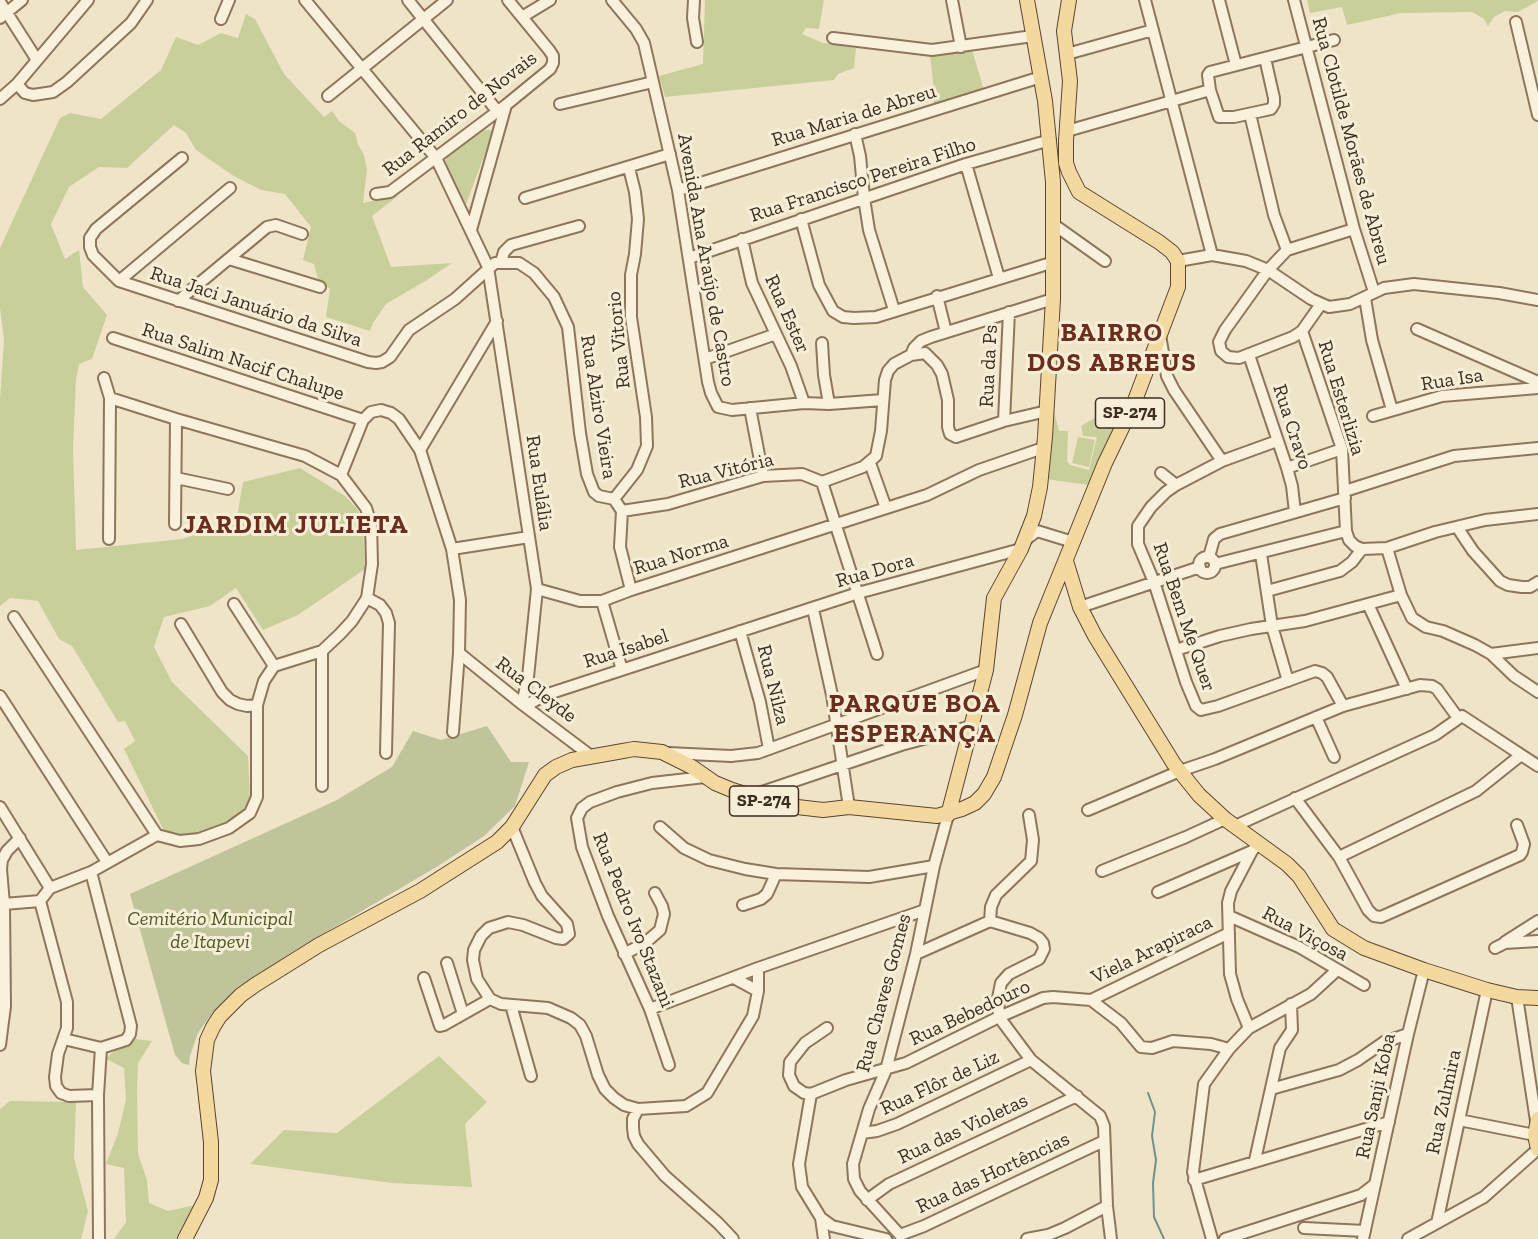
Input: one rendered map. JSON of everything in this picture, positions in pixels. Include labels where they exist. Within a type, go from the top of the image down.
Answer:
[{"type":"main road","points":[[948,814],[986,670],[994,598],[1022,545],[1034,516],[1044,448],[1053,299],[1053,182],[1041,77],[1027,0]]},
{"type":"main road","points":[[1069,0],[1064,31],[1070,98],[1066,131],[1066,163],[1079,192]]},
{"type":"main road","points":[[1053,182],[1057,179],[1064,179],[1079,192],[1160,242],[1172,252],[1178,261]]},
{"type":"main road","name":"SP-274","points":[[185,1239],[206,1198],[211,1180],[211,1142],[204,1095],[203,1063],[207,1040],[220,1016],[255,985],[319,945],[420,891],[482,852],[512,828],[545,775],[564,764],[591,756],[634,749],[662,752],[692,767],[705,777],[750,796],[798,807],[823,810],[849,807],[937,816],[975,803],[984,794],[994,777],[1015,715],[1040,623],[1105,463],[1134,403],[1178,287],[1178,261]]},
{"type":"main road","points":[[1065,561],[1080,607],[1101,645],[1180,771],[1199,795],[1255,848],[1287,864],[1299,876],[1333,929],[1364,948],[1424,970],[1487,990],[1517,997],[1538,998]]},
{"type":"main road","points":[[1050,600],[1067,598],[1080,607]]},
{"type":"street","points":[[3,15],[22,0]]},
{"type":"street","points":[[2,95],[17,84],[88,0]]},
{"type":"street","points":[[17,84],[26,93],[33,95],[54,92],[131,23],[147,0]]},
{"type":"street","points":[[221,19],[229,0]]},
{"type":"street","name":"Rua Eulália","points":[[305,0],[436,158],[488,267],[537,589],[523,705]]},
{"type":"street","points":[[408,0],[502,108],[471,230]]},
{"type":"street","points":[[328,96],[447,0]]},
{"type":"street","points":[[508,0],[522,17],[550,0]]},
{"type":"street","name":"Avenida Ana Araújo de Castro","points":[[612,0],[636,29],[644,43],[678,190],[711,393],[718,407],[732,410],[804,403],[829,404],[883,400]]},
{"type":"street","points":[[694,0],[693,18],[697,42]]},
{"type":"street","points":[[952,0],[961,47]]},
{"type":"street","points":[[1145,0],[1212,255]]},
{"type":"street","points":[[1219,0],[1236,65]]},
{"type":"street","name":"Rua Clotilde Morães de Abreu","points":[[1294,0],[1354,229],[1369,295],[1372,339],[1392,410]]},
{"type":"street","points":[[0,2],[3,15],[37,60]]},
{"type":"street","name":"Rua Ramiro de Novais","points":[[376,194],[390,192],[550,69],[553,63],[549,50],[522,17]]},
{"type":"street","points":[[1516,22],[1538,115]]},
{"type":"street","points":[[1067,54],[1153,30]]},
{"type":"street","points":[[833,38],[932,50],[1033,36]]},
{"type":"street","points":[[1265,58],[1274,104],[1271,109],[1219,117],[1210,90],[1208,75],[1210,72],[1334,40]]},
{"type":"street","name":"Rua Maria de Abreu","points":[[678,190],[1041,77]]},
{"type":"street","points":[[560,104],[653,82]]},
{"type":"street","points":[[1066,131],[1210,90]]},
{"type":"street","points":[[1250,114],[1274,215],[1287,250]]},
{"type":"street","points":[[855,134],[873,244],[894,310]]},
{"type":"street","name":"Rua Francisco Pereira Filho","points":[[689,258],[966,164],[1050,140]]},
{"type":"street","points":[[525,198],[670,154]]},
{"type":"street","points":[[183,159],[96,229],[90,238],[93,255],[119,281],[230,188]]},
{"type":"street","points":[[966,164],[999,278]]},
{"type":"street","name":"Rua Vitorio","points":[[614,500],[637,470],[647,446],[646,417],[631,317],[631,275],[638,219],[629,168]]},
{"type":"street","points":[[801,219],[819,285],[834,311],[843,316],[876,317],[937,296],[1054,262]]},
{"type":"street","points":[[1053,224],[1105,261]]},
{"type":"street","points":[[178,301],[258,232],[267,227],[276,225],[302,234]]},
{"type":"street","points":[[488,267],[501,262],[504,252],[511,245],[579,226]]},
{"type":"street","points":[[1302,331],[1293,337],[1233,358],[1224,354],[1219,342],[1268,270],[1287,250],[1354,229]]},
{"type":"street","name":"Rua Ester","points":[[742,239],[752,283],[791,366],[804,403]]},
{"type":"street","points":[[1178,261],[1212,255],[1246,261],[1268,270],[1329,307],[1339,307],[1399,285],[1425,284],[1538,300]]},
{"type":"street","points":[[229,259],[320,287]]},
{"type":"street","name":"Rua Alziro Vieira","points":[[501,262],[519,263],[534,273],[554,297],[568,327],[577,411],[587,474],[594,492],[599,496],[614,500],[622,511]]},
{"type":"street","name":"Rua Jaci Januário da Silva","points":[[119,281],[368,363],[376,363],[390,357],[409,330],[466,290],[488,267]]},
{"type":"street","points":[[937,296],[946,332]]},
{"type":"street","points":[[911,355],[921,341],[1053,299]]},
{"type":"street","name":"Rua Esterlizia","points":[[1321,304],[1302,331],[1342,449],[1346,531]]},
{"type":"street","name":"Rua da Ps","points":[[1004,421],[1009,312]]},
{"type":"street","points":[[420,450],[497,321]]},
{"type":"street","points":[[1418,329],[1538,382]]},
{"type":"street","points":[[705,359],[776,334]]},
{"type":"street","points":[[1160,335],[1167,376],[1173,390],[1222,461]]},
{"type":"street","name":"Rua Salim Nacif Chalupe","points":[[113,338],[363,420]]},
{"type":"street","points":[[822,343],[829,404]]},
{"type":"street","points":[[877,654],[822,482],[850,473],[870,463],[876,456],[888,371],[894,364],[911,355],[925,354],[937,365],[942,374],[948,400],[948,428],[950,434],[956,437],[1004,421],[1047,411]]},
{"type":"street","name":"Rua Cravo","points":[[1244,356],[1287,468],[1295,512]]},
{"type":"street","points":[[104,378],[110,398],[109,538]]},
{"type":"street","name":"Rua Isa","points":[[1373,416],[1442,396],[1538,388]]},
{"type":"street","points":[[14,617],[157,835],[180,841],[199,839],[229,828],[250,813],[254,807],[258,784],[257,705],[264,681],[274,666],[322,651],[352,621],[367,598],[372,564],[371,524],[366,508],[341,475],[304,456],[110,398]]},
{"type":"street","points":[[750,408],[763,477]]},
{"type":"street","points":[[341,475],[363,420],[371,412],[381,410],[399,419],[420,450],[452,549],[460,600],[459,653],[453,732]]},
{"type":"street","points":[[175,524],[176,419]]},
{"type":"street","name":"Rua Bem Me Quer","points":[[1276,441],[1222,461],[1176,485],[1158,499],[1138,526],[1138,544],[1154,582],[1196,706],[1201,710],[1218,706],[1288,681]]},
{"type":"street","points":[[870,463],[886,508],[927,495],[979,470],[1044,448]]},
{"type":"street","points":[[1080,607],[1200,567],[1207,573],[1214,569],[1212,561],[1214,539],[1220,534],[1295,512],[1454,456],[1538,448]]},
{"type":"street","points":[[1287,468],[1342,449]]},
{"type":"street","points":[[1161,473],[1176,485]]},
{"type":"street","name":"Rua Vitória","points":[[622,511],[668,504],[763,477],[802,474],[822,482]]},
{"type":"street","points":[[176,478],[228,489]]},
{"type":"street","name":"Rua Norma","points":[[537,589],[580,601],[602,601],[886,508]]},
{"type":"street","points":[[622,511],[620,547],[631,590]]},
{"type":"street","points":[[1212,561],[1261,554],[1346,531],[1349,540],[1362,549],[1387,548],[1435,532],[1485,520],[1538,514]]},
{"type":"street","points":[[1034,516],[1036,531]]},
{"type":"street","points":[[1457,527],[1473,551],[1500,581],[1522,587],[1538,582]]},
{"type":"street","points":[[1036,531],[1073,542]]},
{"type":"street","points":[[1022,545],[1036,531]]},
{"type":"street","points":[[452,549],[529,537]]},
{"type":"street","name":"Rua Dora","points":[[740,631],[858,593],[1022,545]]},
{"type":"street","points":[[1387,548],[1401,595],[1417,624],[1459,637],[1491,654],[1514,676],[1538,692]]},
{"type":"street","points":[[1267,591],[1340,571],[1352,562],[1362,549]]},
{"type":"street","points":[[1261,554],[1272,626],[1288,681],[1315,671],[1322,673],[1332,684],[1343,706]]},
{"type":"street","points":[[1176,650],[1220,636],[1305,621],[1401,595]]},
{"type":"street","points":[[367,598],[380,605],[389,622],[386,753]]},
{"type":"street","points":[[602,601],[622,670]]},
{"type":"street","points":[[234,604],[274,666]]},
{"type":"street","points":[[1368,604],[1407,689]]},
{"type":"street","points":[[813,609],[837,723],[849,807]]},
{"type":"street","points":[[181,624],[222,692],[238,704],[257,705]]},
{"type":"street","name":"Rua Isabel","points":[[523,705],[545,695],[740,631]]},
{"type":"street","name":"Rua Nilza","points":[[740,631],[760,702],[769,749]]},
{"type":"street","points":[[1491,654],[1538,648]]},
{"type":"street","points":[[322,651],[322,786]]},
{"type":"street","name":"Rua Cleyde","points":[[459,653],[591,756]]},
{"type":"street","points":[[662,752],[744,756],[986,670]]},
{"type":"street","points":[[1088,810],[1343,706],[1420,686],[1432,686],[1437,689],[1461,717],[1538,766]]},
{"type":"street","points":[[0,696],[107,862]]},
{"type":"street","points":[[1316,717],[1334,757]]},
{"type":"street","points":[[1102,871],[1186,837],[1295,798],[1435,735],[1461,717]]},
{"type":"street","points":[[750,796],[901,745],[972,726]]},
{"type":"street","points":[[1339,857],[1476,791],[1521,755]]},
{"type":"street","name":"Rua Pedro Ivo Stazani","points":[[669,1065],[650,1010],[624,954],[582,847],[577,818],[582,808],[590,802],[617,792],[652,783],[705,777]]},
{"type":"street","points":[[1295,798],[1339,857],[1368,910],[1374,916],[1387,916],[1520,855],[1524,844],[1517,825]]},
{"type":"street","points":[[0,807],[50,888]]},
{"type":"street","name":"Rua Chaves Gomes","points":[[900,1237],[867,1200],[857,1185],[853,1173],[856,1149],[874,1095],[886,1070],[916,954],[934,866],[948,814]]},
{"type":"street","points":[[990,921],[991,907],[996,895],[1031,861],[1033,840],[1029,815]]},
{"type":"street","points":[[660,827],[684,848],[702,857],[745,869],[776,874],[869,878],[934,866]]},
{"type":"street","points":[[512,828],[535,884],[542,896],[567,924],[569,934],[563,939],[556,938],[524,925],[508,922],[489,928],[476,943],[473,960],[477,979],[490,999],[501,1004],[549,1008],[571,1018],[580,1025],[605,1089],[619,1101],[638,1109],[686,1106],[701,1098],[714,1082],[753,1016],[758,991],[758,968]]},
{"type":"street","points":[[4,904],[40,901],[50,888],[91,872],[157,835]]},
{"type":"street","points":[[0,1045],[5,1005],[4,904],[1,869],[2,860],[7,851],[20,838]]},
{"type":"street","points":[[1158,892],[1255,848]]},
{"type":"street","points":[[1249,1028],[1230,974],[1228,903],[1231,891],[1255,848]]},
{"type":"street","points":[[64,1039],[101,1048],[126,1040],[130,1034],[131,1026],[91,872]]},
{"type":"street","points":[[743,905],[761,899],[767,894],[776,874]]},
{"type":"street","points":[[624,954],[645,943],[660,930],[664,914],[655,893]]},
{"type":"street","points":[[40,901],[67,1002],[67,1028],[58,1054],[56,1086],[61,1093],[69,1096],[98,1095]]},
{"type":"street","points":[[650,1010],[758,968],[925,910]]},
{"type":"street","name":"Rua Viçosa","points":[[1228,916],[1299,947],[1336,971],[1364,985]]},
{"type":"street","points":[[916,954],[990,921],[1030,933],[1043,943],[1044,949],[1039,959],[1009,974],[1001,983],[998,998],[999,1017],[1031,1060],[1100,1116],[1104,1126],[1107,1206],[1111,1239]]},
{"type":"street","points":[[1538,921],[1500,945],[1538,941]]},
{"type":"street","name":"Viela Arapiraca","points":[[1091,1000],[1229,933]]},
{"type":"street","points":[[447,963],[463,1014]]},
{"type":"street","name":"Rua Sanji Koba","points":[[1364,1235],[1424,970]]},
{"type":"street","points":[[1212,1239],[1194,1180],[1193,1160],[1204,1084],[1229,1049],[1249,1028],[1311,994],[1336,971]]},
{"type":"street","points":[[424,978],[438,1024],[444,1026],[490,999]]},
{"type":"street","points":[[734,978],[758,991]]},
{"type":"street","name":"Rua Zulmira","points":[[1437,1223],[1487,990]]},
{"type":"street","points":[[1408,1239],[1484,1197],[1537,1135],[1532,1061],[1517,997]]},
{"type":"street","name":"Rua Bebedouro","points":[[811,1094],[846,1080],[886,1070],[925,1055],[999,1017],[1043,998],[1091,1000]]},
{"type":"street","points":[[1091,1000],[1121,1023],[1141,1047],[1152,1048],[1173,1041],[1211,1044],[1229,1049]]},
{"type":"street","points":[[1255,1160],[1280,1048],[1292,1030],[1291,1004]]},
{"type":"street","points":[[511,1005],[531,1076]]},
{"type":"street","points":[[827,1028],[805,1043],[790,1062],[789,1075],[794,1086],[804,1093],[811,1094],[799,1164],[799,1177],[808,1199],[821,1218],[832,1226],[886,1239]]},
{"type":"street","points":[[1271,1089],[1339,1070],[1358,1060],[1384,1041],[1408,1034]]},
{"type":"street","points":[[99,1239],[98,1095],[101,1048]]},
{"type":"street","name":"Rua Flôr de Liz","points":[[862,1133],[897,1124],[1031,1060]]},
{"type":"street","name":"Rua das Violetas","points":[[867,1200],[889,1184],[1077,1096]]},
{"type":"street","points":[[638,1109],[633,1119],[634,1136],[665,1176],[733,1239]]},
{"type":"street","points":[[1459,1120],[1537,1135]]},
{"type":"street","points":[[1194,1180],[1389,1122]]},
{"type":"street","name":"Rua das Hortências","points":[[900,1237],[1104,1141]]},
{"type":"street","points":[[1225,1239],[1361,1195],[1374,1185]]},
{"type":"street","points":[[1027,1239],[1056,1232],[1107,1206]]},
{"type":"street","points":[[1305,1213],[1304,1233],[1364,1235]]},
{"type":"street","points":[[821,1218],[824,1239]]},
{"type":"green space","points":[[705,0],[824,0],[819,29],[806,28],[802,34],[823,43],[856,48],[854,68],[838,74],[834,80],[665,97],[659,76],[703,64]]},
{"type":"green space","points":[[1307,0],[1538,1],[1518,12],[1505,11],[1494,17],[1488,26],[1484,19],[1472,12],[1401,13],[1347,25],[1342,7],[1310,13]]},
{"type":"green space","points":[[246,14],[255,19],[284,74],[324,117],[332,111],[339,121],[355,133],[367,170],[363,203],[399,195],[372,216],[391,267],[452,263],[386,304],[370,331],[326,317],[330,289],[318,279],[314,264],[303,260],[311,227],[285,194],[261,190],[232,175],[196,150],[186,133],[174,125],[127,168],[99,167],[69,187],[51,224],[65,259],[79,250],[83,287],[107,315],[92,359],[79,364],[76,380],[73,448],[76,550],[182,539],[236,522],[243,482],[300,468],[345,496],[358,510],[363,529],[365,569],[298,615],[263,630],[236,588],[210,606],[164,617],[154,647],[172,682],[248,756],[250,801],[239,815],[206,832],[185,835],[164,831],[124,749],[135,741],[125,721],[118,722],[72,646],[59,639],[38,601],[10,598],[0,606],[0,400],[4,339],[0,308],[0,248],[60,118],[70,113],[101,119],[161,70],[176,37],[198,45],[221,33],[238,38]]},
{"type":"green space","points":[[972,50],[984,90],[934,107],[930,56]]},
{"type":"green space","points":[[483,130],[491,130],[491,137],[465,207],[445,162],[447,156]]},
{"type":"green space","points":[[1128,398],[1088,485],[1046,479],[1054,412],[1059,431],[1068,431],[1067,461],[1070,465],[1089,470],[1097,437],[1083,436],[1081,426]]},
{"type":"green space","points":[[1078,437],[1095,440],[1089,467],[1072,463]]},
{"type":"green space","name":"Cemitério Municipal de Itapevi","points":[[487,726],[511,762],[529,762],[515,806],[484,836],[438,866],[289,954],[213,1012],[198,1033],[189,1065],[182,1063],[175,1055],[130,894],[335,801],[392,767],[413,731],[441,740]]},
{"type":"green space","points":[[136,1039],[152,1041],[138,1063],[137,1089],[138,1154],[147,1180],[149,1203],[168,1211],[195,1205],[189,1221],[177,1239],[114,1239],[126,1222],[124,1168],[106,1164],[118,1133],[126,1100],[124,1068],[104,1058]]},
{"type":"green space","points":[[439,1056],[487,1102],[465,1124],[472,1187],[392,1183],[250,1164],[284,1130],[337,1133]]},
{"type":"green space","points":[[10,1101],[76,1102],[74,1158],[88,1211],[81,1239],[0,1239],[0,1109]]},
{"type":"waterway","points":[[1148,1093],[1155,1112],[1152,1136],[1156,1160],[1153,1183],[1154,1217],[1164,1239]]},
{"type":"district","name":"BAIRRO DOS ABREUS","points":[[1112,349]]},
{"type":"district","name":"JARDIM JULIETA","points":[[296,526]]},
{"type":"district","name":"PARQUE BOA ESPERANÇA","points":[[915,720]]}]
